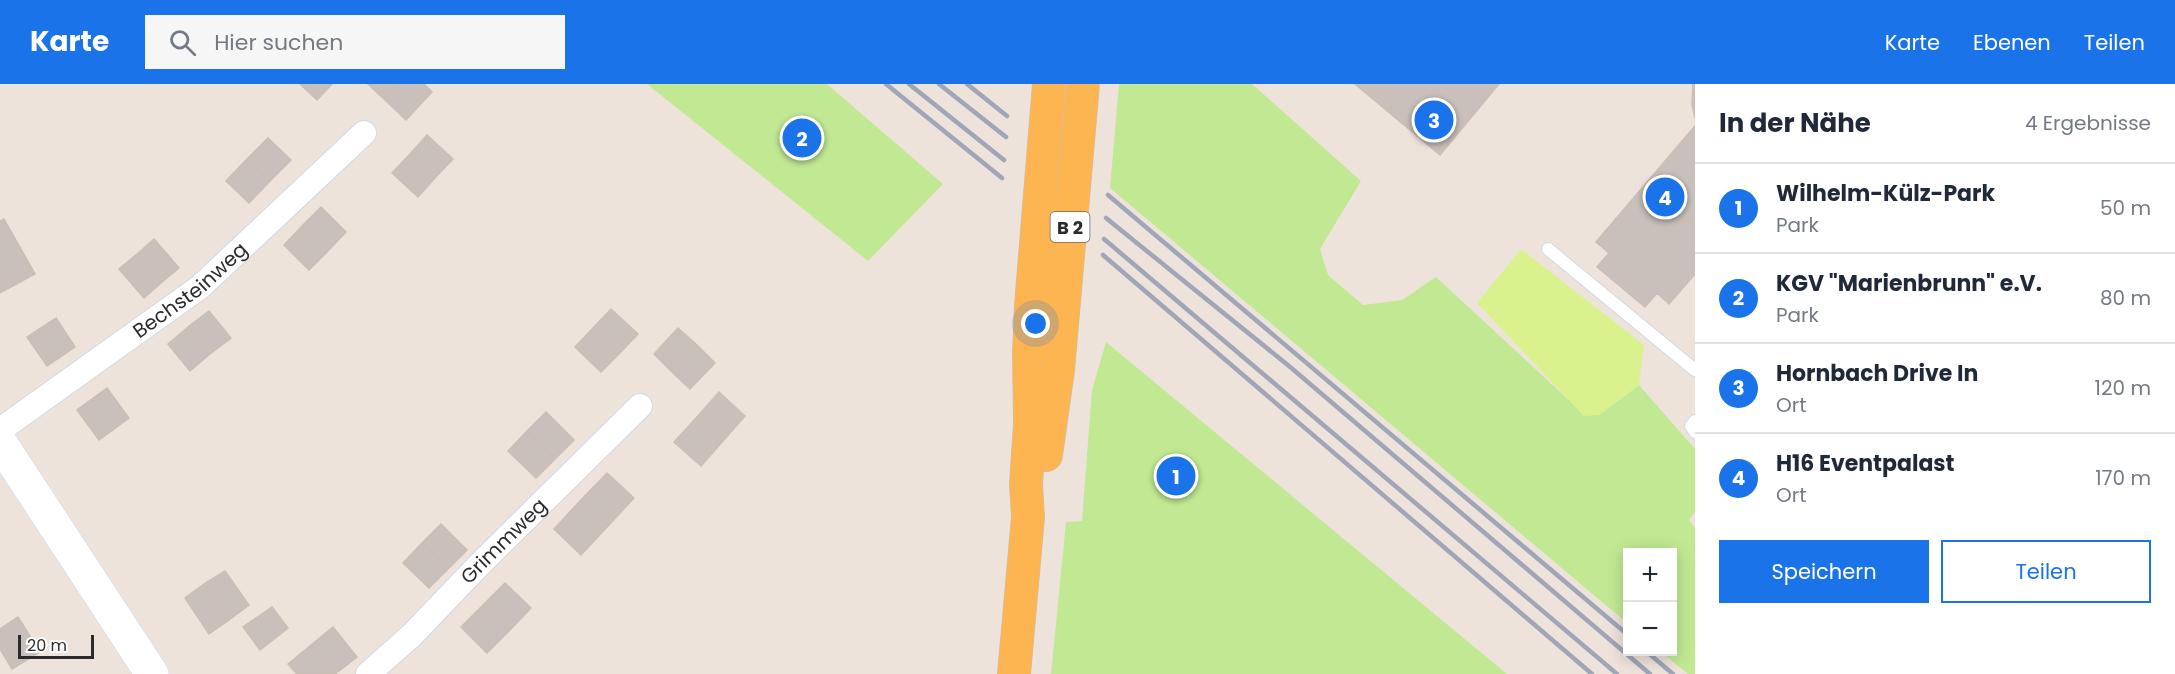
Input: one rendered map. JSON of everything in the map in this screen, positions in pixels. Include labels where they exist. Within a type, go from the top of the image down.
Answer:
[{"type":"main road","name":"B 2","points":[[1014,674],[1028,517],[1026,484],[1030,424],[1030,305],[1049,84]]},
{"type":"main road","name":"B 2","points":[[1028,517],[1041,483],[1058,370],[1083,84]]},
{"type":"main road","points":[[0,442],[152,674]]},
{"type":"street","name":"Bechsteinweg","points":[[0,430],[200,287],[364,133]]},
{"type":"street","name":"Grimmweg","points":[[368,674],[412,635],[639,406]]},
{"type":"lane","points":[[1548,249],[1695,370]]},
{"type":"lane","points":[[1695,421],[1691,426],[1695,432]]},
{"type":"green space","points":[[647,84],[827,84],[943,184],[868,261]]},
{"type":"green space","points":[[1119,84],[1252,84],[1361,181],[1320,249],[1328,275],[1363,305],[1402,300],[1436,277],[1570,401],[1599,415],[1639,385],[1695,449],[1695,512],[1689,520],[1695,528],[1695,674],[1688,674],[1666,656],[1677,656],[1677,548],[1623,548],[1623,620],[1110,188]]},
{"type":"green space","points":[[1521,249],[1644,345],[1639,385],[1599,415],[1584,416],[1477,303]]},
{"type":"green space","points":[[1106,342],[1507,674],[1051,674],[1066,522],[1082,521],[1092,390]]},
{"type":"building","points":[[300,84],[332,84],[317,100]]},
{"type":"building","points":[[368,84],[400,84],[385,100]]},
{"type":"building","points":[[400,84],[424,84],[432,92],[406,120],[385,100]]},
{"type":"building","points":[[1355,84],[1499,84],[1440,155]]},
{"type":"building","points":[[1693,84],[1695,84],[1695,118],[1692,105]]},
{"type":"building","points":[[1695,126],[1695,274],[1669,304],[1657,293],[1645,307],[1597,267],[1609,253],[1596,242]]},
{"type":"building","points":[[427,135],[453,159],[435,178],[410,154]]},
{"type":"building","points":[[268,138],[291,160],[270,181],[247,159]]},
{"type":"building","points":[[410,154],[435,178],[418,197],[392,173]]},
{"type":"building","points":[[247,159],[270,181],[249,203],[226,181]]},
{"type":"building","points":[[321,207],[346,232],[328,251],[302,226]]},
{"type":"building","points":[[4,219],[35,274],[0,293],[0,221]]},
{"type":"building","points":[[302,226],[328,251],[309,270],[284,245]]},
{"type":"building","points":[[154,239],[179,268],[161,283],[137,254]]},
{"type":"building","points":[[137,254],[161,283],[144,298],[119,269]]},
{"type":"building","points":[[611,309],[638,334],[620,353],[593,328]]},
{"type":"building","points":[[209,311],[231,338],[210,354],[188,327]]},
{"type":"building","points":[[56,318],[75,347],[47,366],[27,337]]},
{"type":"building","points":[[188,327],[210,354],[190,371],[168,344]]},
{"type":"building","points":[[593,328],[620,353],[601,372],[575,347]]},
{"type":"building","points":[[678,328],[697,345],[671,371],[654,354]]},
{"type":"building","points":[[697,345],[715,363],[690,389],[671,371]]},
{"type":"building","points":[[107,388],[129,418],[99,440],[77,410]]},
{"type":"building","points":[[719,392],[745,416],[723,441],[697,417]]},
{"type":"building","points":[[546,412],[574,440],[555,459],[527,431]]},
{"type":"building","points":[[697,417],[723,441],[701,466],[674,442]]},
{"type":"building","points":[[527,431],[555,459],[536,478],[508,451]]},
{"type":"building","points":[[607,473],[634,498],[608,526],[580,501]]},
{"type":"building","points":[[580,501],[608,526],[581,555],[554,529]]},
{"type":"building","points":[[441,524],[467,550],[448,569],[422,543]]},
{"type":"building","points":[[422,543],[448,569],[429,588],[403,563]]},
{"type":"building","points":[[225,571],[249,605],[229,620],[204,584]]},
{"type":"building","points":[[505,583],[531,608],[509,631],[483,605]]},
{"type":"building","points":[[204,584],[229,620],[209,634],[185,598]]},
{"type":"building","points":[[483,605],[509,631],[487,653],[461,627]]},
{"type":"building","points":[[272,607],[288,628],[260,650],[243,627]]},
{"type":"building","points":[[18,617],[40,652],[12,669],[0,649],[0,629]]},
{"type":"building","points":[[333,627],[357,657],[335,674],[311,645]]},
{"type":"building","points":[[311,645],[334,674],[297,674],[288,664]]},
{"type":"railway","points":[[886,84],[1002,178]]},
{"type":"railway","points":[[909,84],[1004,160]]},
{"type":"railway","points":[[939,84],[1006,137]]},
{"type":"railway","points":[[967,84],[1007,116]]},
{"type":"railway","points":[[1108,195],[1623,631]]},
{"type":"railway","points":[[1106,218],[1289,366],[1650,674]]},
{"type":"railway","points":[[1104,239],[1617,674]]},
{"type":"railway","points":[[1103,255],[1592,674]]},
{"type":"railway","points":[[1652,656],[1673,674]]},
{"type":"place","name":"Hornbach Drive In","points":[[1434,120]]},
{"type":"place","name":"KGV \"Marienbrunn\" e.V.","points":[[802,138]]},
{"type":"place","name":"H16 Eventpalast","points":[[1665,197]]},
{"type":"place","name":"Wilhelm-Külz-Park","points":[[1176,476]]}]
